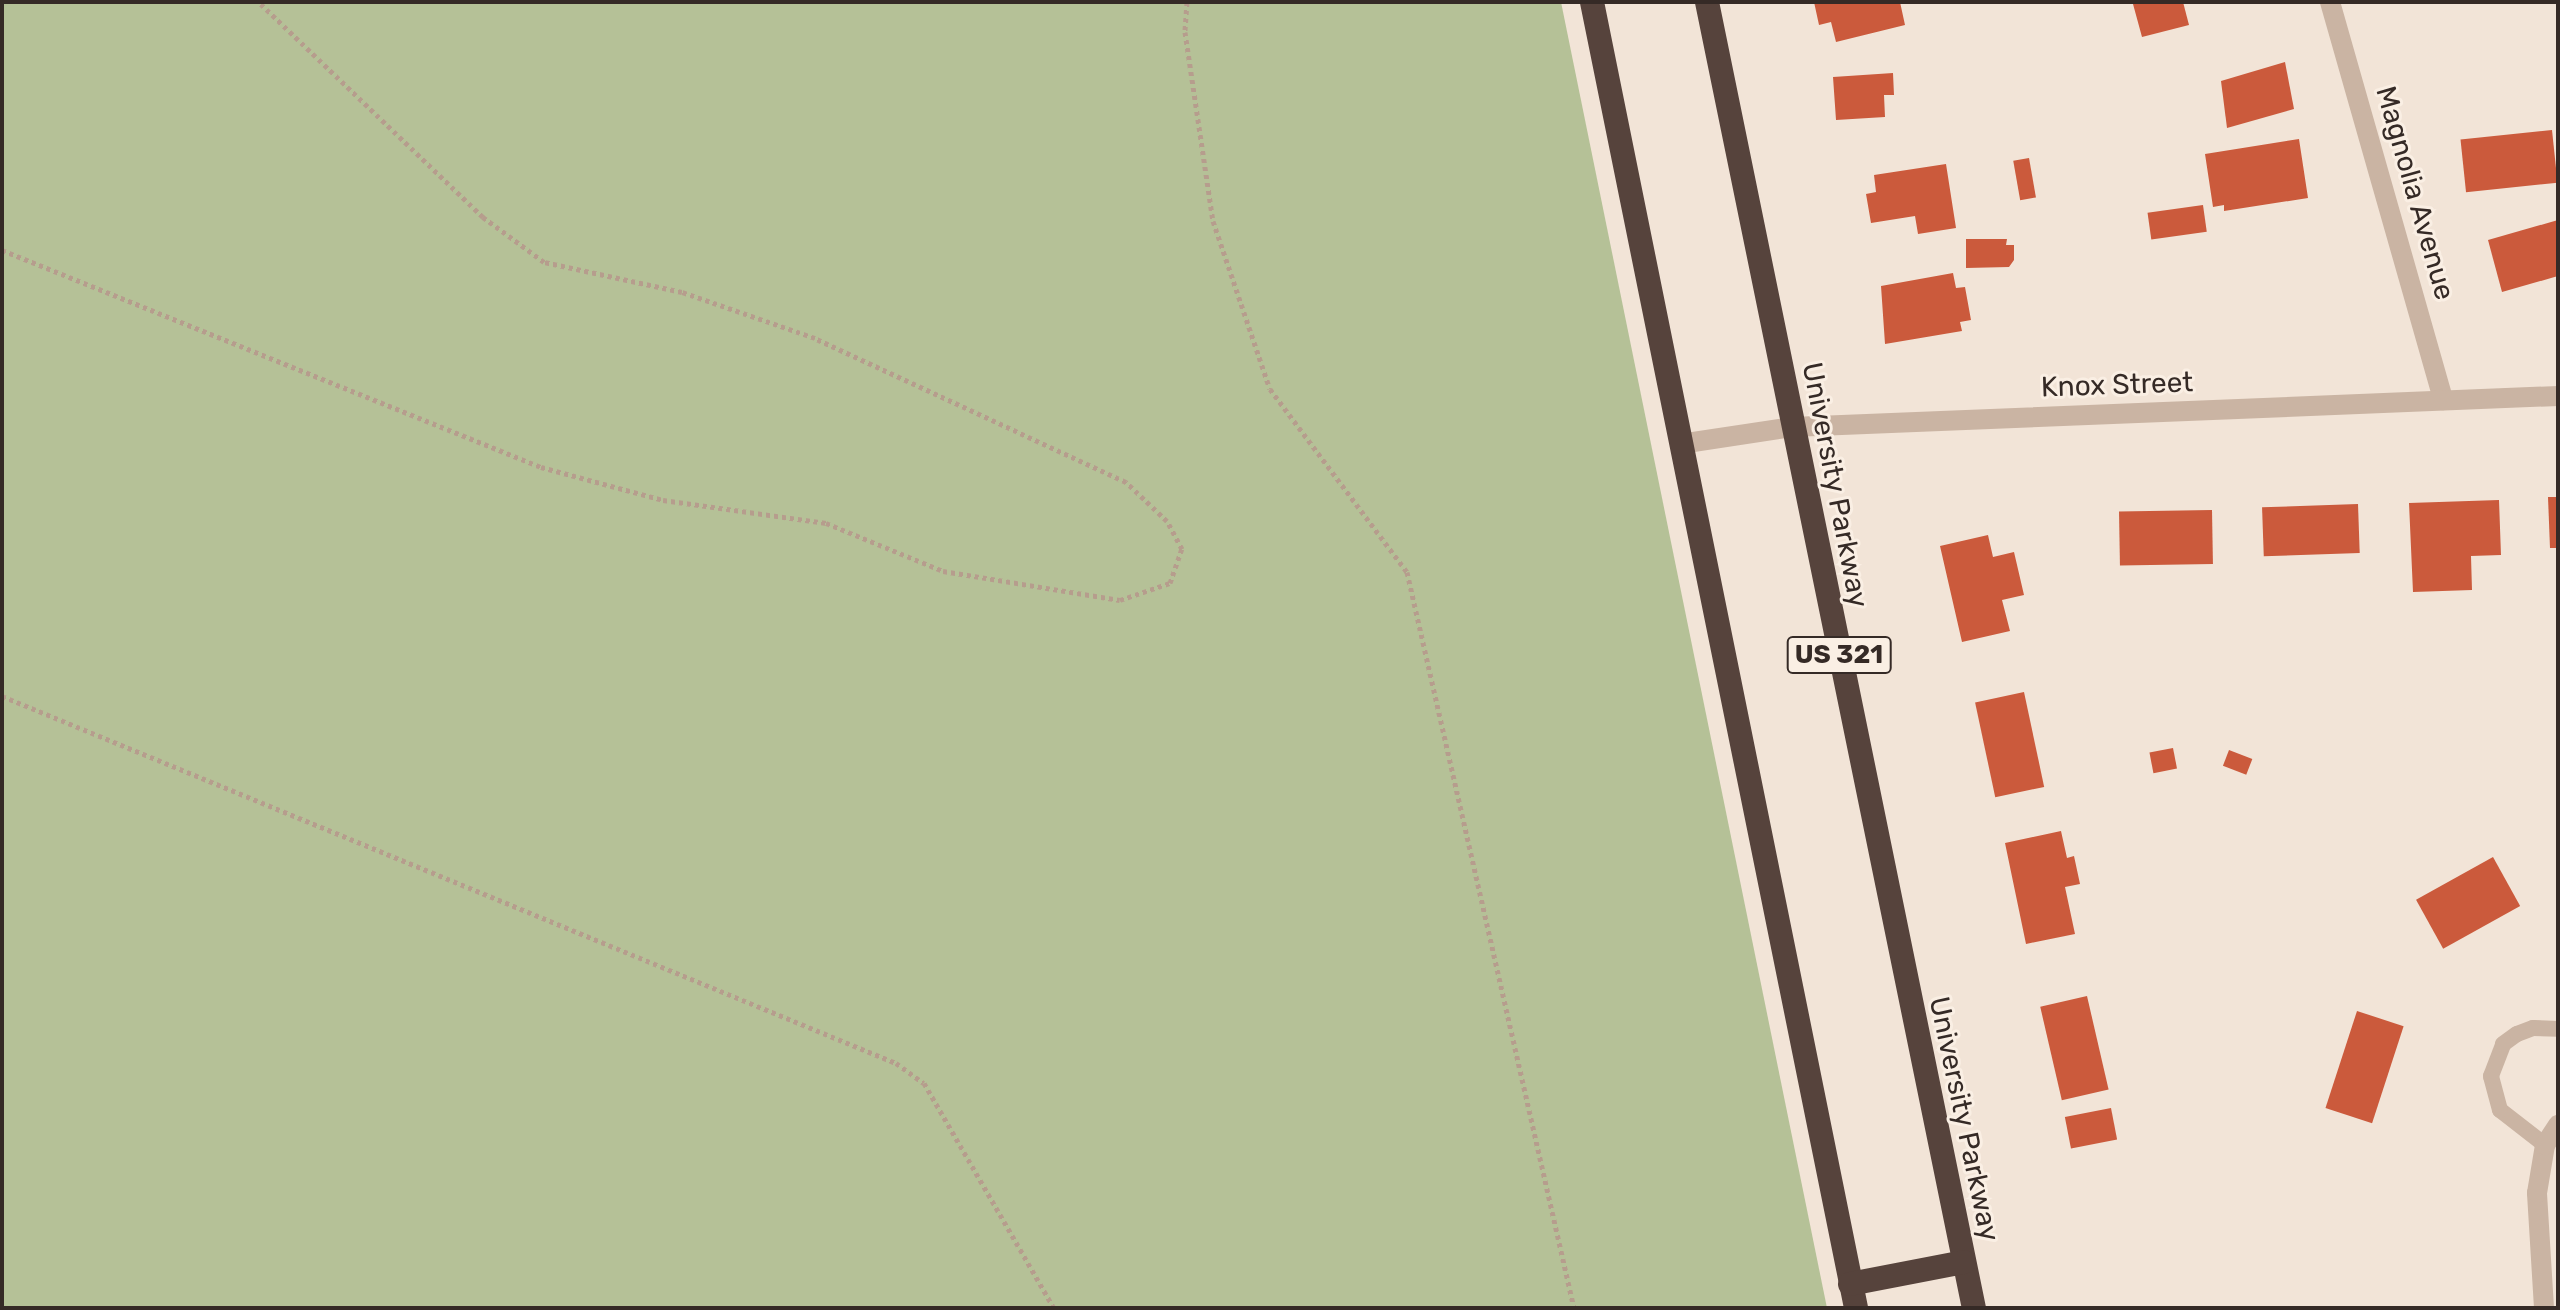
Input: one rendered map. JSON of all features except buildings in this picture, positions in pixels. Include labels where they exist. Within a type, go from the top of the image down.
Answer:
[{"type":"highway","points":[[1592,2],[1856,1308]]},
{"type":"highway","name":"University Parkway","points":[[1707,2],[1974,1308]]},
{"type":"highway","points":[[1850,1284],[1964,1262]]},
{"type":"street","name":"Magnolia Avenue","points":[[2330,2],[2443,400]]},
{"type":"street","name":"Knox Street","points":[[1680,444],[1792,427],[2558,396]]},
{"type":"street","points":[[2544,1308],[2537,1193],[2545,1145],[2558,1125]]},
{"type":"lane","points":[[2545,1145],[2500,1110],[2491,1076],[2503,1044],[2517,1034],[2533,1028],[2558,1029]]},
{"type":"path","points":[[2,250],[541,467],[663,500],[826,523],[943,571],[1120,600],[1170,583],[1182,549],[1167,521],[1126,482],[815,338],[682,292],[544,262],[483,217],[259,2]]},
{"type":"path","points":[[1187,2],[1185,32],[1213,221],[1270,389],[1407,572],[1574,1308]]},
{"type":"path","points":[[2,696],[896,1063],[924,1083],[1054,1308]]},
{"type":"green space","points":[[2,2],[1561,2],[1827,1308],[2,1308]]}]
